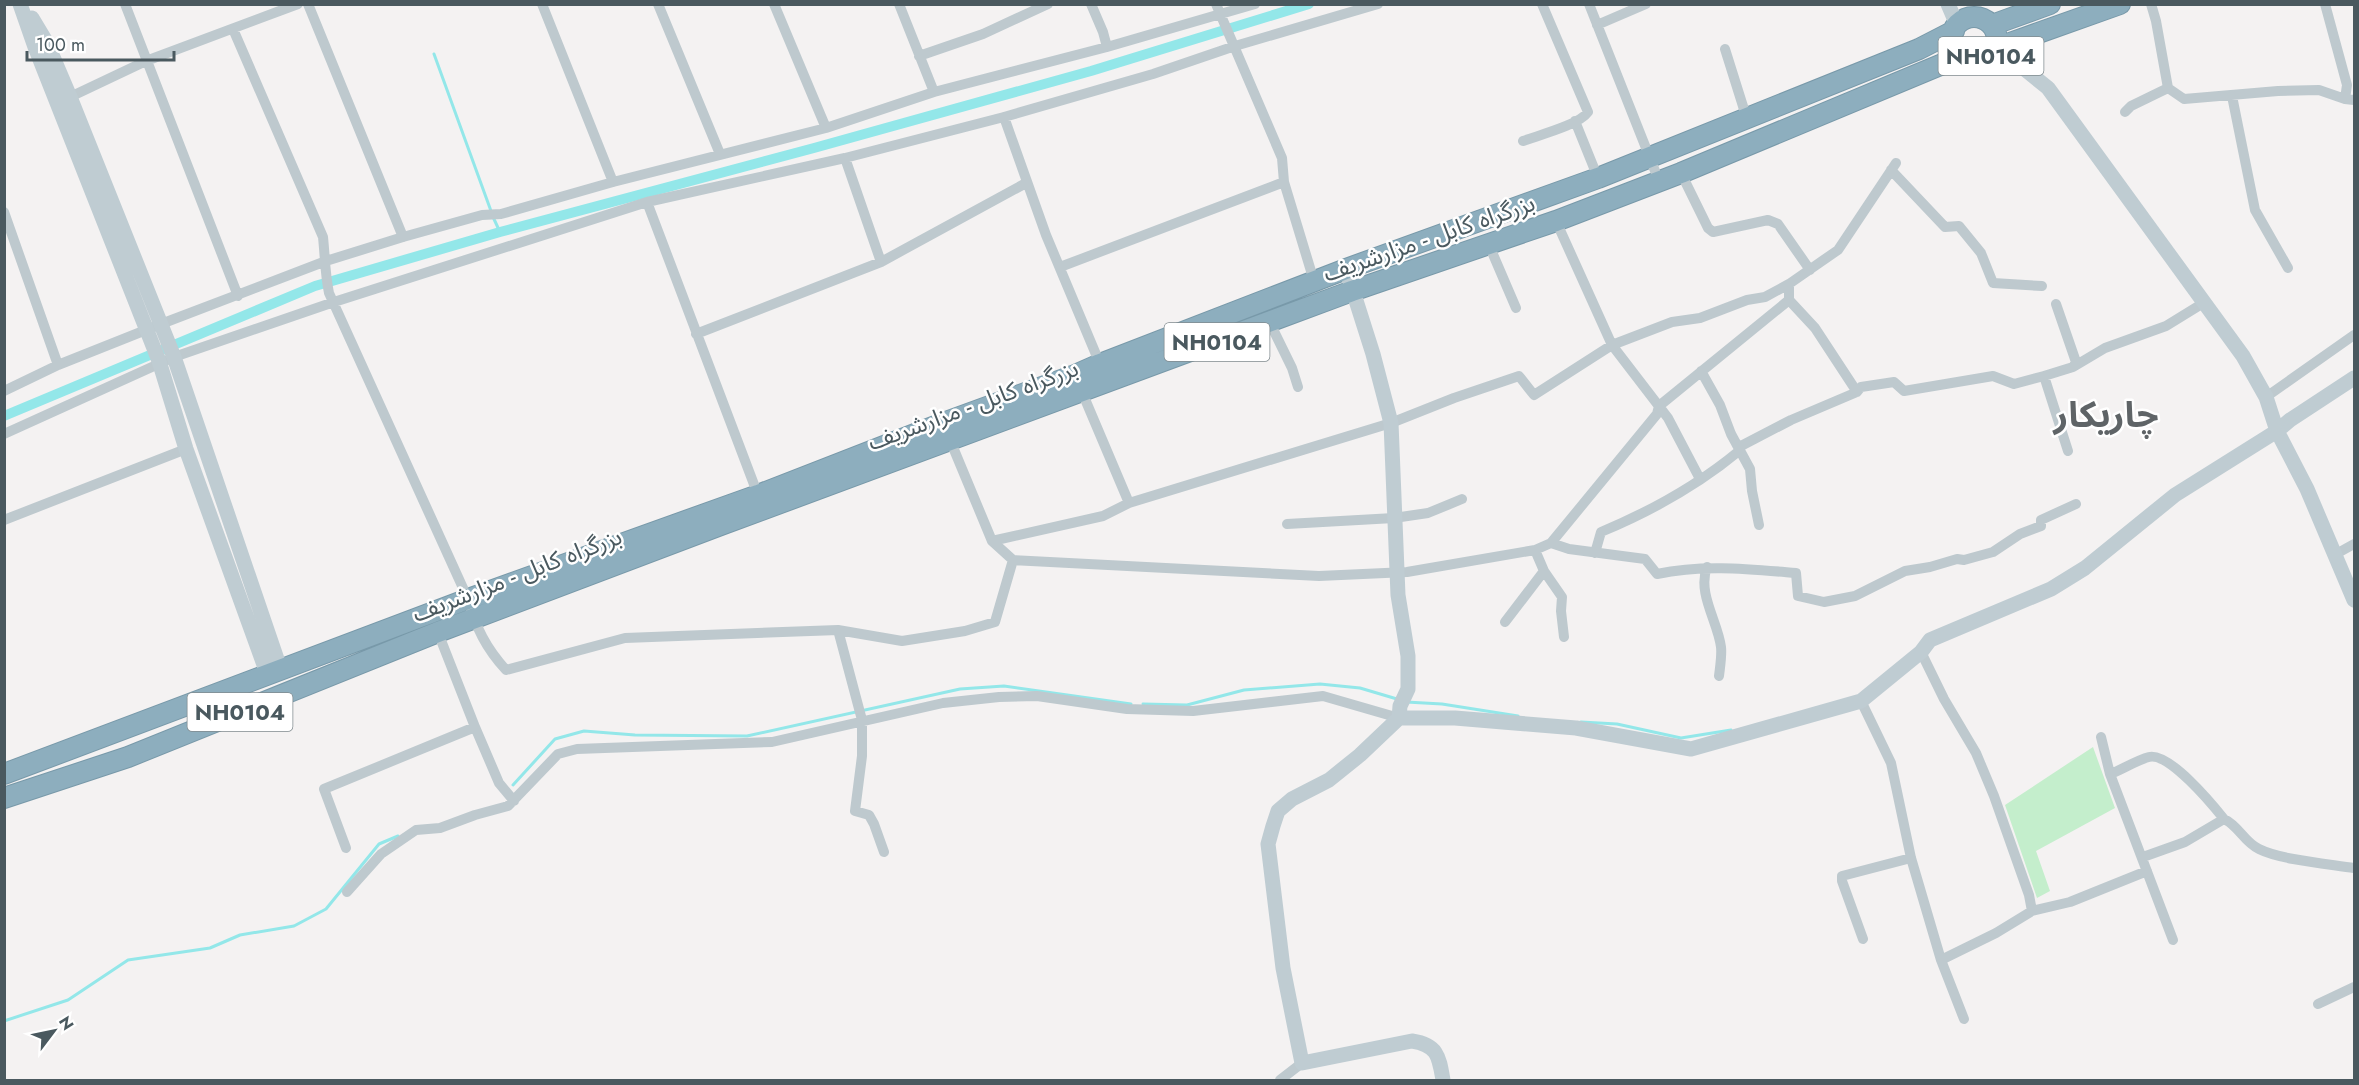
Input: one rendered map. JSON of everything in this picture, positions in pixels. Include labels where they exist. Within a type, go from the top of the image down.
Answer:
[{"type":"highway","name":"NH0104","points":[[1992,25],[2050,4]]},
{"type":"highway","name":"NH0104","points":[[1995,50],[1997,40],[1992,25],[1985,20],[1971,18],[1955,28],[1952,44],[1957,58],[1973,63],[1981,62],[1995,50],[2120,4]]},
{"type":"highway","name":"بزرگراه کابل - مزارشریف","points":[[4,774],[468,599],[758,495],[1346,269],[1598,178],[1919,50],[1955,28]]},
{"type":"highway","name":"بزرگراه کابل - مزارشریف","points":[[4,798],[128,757],[438,632],[950,440],[1352,291],[1556,221],[1681,173],[1957,58]]},
{"type":"street","points":[[22,4],[47,43],[70,97],[154,328]]},
{"type":"street","points":[[22,4],[198,435],[274,673]]},
{"type":"street","points":[[125,4],[238,296]]},
{"type":"street","points":[[70,97],[146,61],[298,4]]},
{"type":"street","points":[[308,4],[403,237]]},
{"type":"street","points":[[542,4],[613,182]]},
{"type":"street","points":[[658,4],[720,154]]},
{"type":"street","points":[[774,4],[826,128]]},
{"type":"street","points":[[899,4],[934,92]]},
{"type":"street","points":[[919,56],[982,34],[1048,4]]},
{"type":"street","points":[[1091,4],[1107,47]]},
{"type":"street","points":[[4,391],[58,365],[238,296],[403,237],[482,215],[501,214],[613,182],[826,128],[934,92],[1107,47],[1255,4]]},
{"type":"street","points":[[4,434],[166,359],[332,297],[647,202],[845,158],[1004,117],[1153,74],[1233,41],[1378,4]]},
{"type":"street","points":[[1523,141],[1575,121],[1588,112],[1542,4]]},
{"type":"street","points":[[1589,4],[1659,181]]},
{"type":"street","points":[[1597,25],[1646,4]]},
{"type":"street","points":[[1948,4],[1955,28]]},
{"type":"street","points":[[2151,4],[2168,88],[2184,99],[2278,90],[2319,90],[2350,99],[2325,4]]},
{"type":"street","points":[[1221,15],[1282,158],[1284,182],[1314,281]]},
{"type":"street","points":[[233,29],[323,237],[325,266],[332,297],[468,599],[473,620],[489,651],[506,670],[625,638],[838,630],[902,640],[965,631],[995,622],[1013,560]]},
{"type":"street","points":[[1725,49],[1748,120]]},
{"type":"street","points":[[1995,50],[2022,66],[2048,88],[2243,356],[2266,397],[2277,431],[2307,489],[2355,600]]},
{"type":"street","points":[[2125,112],[2131,106],[2168,88]]},
{"type":"street","points":[[2232,96],[2255,210],[2288,268]]},
{"type":"street","points":[[1004,117],[1026,183],[1100,364]]},
{"type":"street","points":[[1575,121],[1598,178]]},
{"type":"street","points":[[845,158],[881,262]]},
{"type":"street","points":[[992,541],[1103,516],[1130,503],[1391,423],[1454,398],[1520,376],[1534,395],[1612,345],[1672,322],[1700,318],[1747,300],[1765,297],[1789,284],[1838,250],[1894,167],[1945,227],[1959,226],[1981,253],[1993,283],[2042,286]]},
{"type":"street","points":[[1681,173],[1708,228],[1713,232],[1768,220],[1778,224],[1810,270]]},
{"type":"street","points":[[1060,267],[1284,182]]},
{"type":"street","points":[[696,334],[881,262],[1026,183]]},
{"type":"street","points":[[647,202],[758,495]]},
{"type":"street","points":[[4,212],[58,365]]},
{"type":"street","points":[[1556,221],[1612,345],[1659,406],[1700,479]]},
{"type":"street","points":[[1489,245],[1516,308]]},
{"type":"street","points":[[1302,1063],[1282,957],[1268,844],[1272,826],[1278,811],[1292,799],[1329,780],[1360,755],[1400,712],[1408,689],[1408,656],[1398,595],[1391,423],[1373,354],[1346,269]]},
{"type":"street","points":[[1789,284],[1789,300],[1815,328],[1857,392]]},
{"type":"street","points":[[950,440],[992,541],[1013,560],[1319,576],[1423,570],[1535,550],[1551,543],[1657,414],[1659,406],[1753,332],[1789,300]]},
{"type":"street","points":[[1595,553],[1600,532],[1648,511],[1724,464],[1739,449],[1791,420],[1857,392],[1861,387],[1894,382],[1904,392],[1993,376],[2014,384],[2073,367],[2105,348],[2166,326],[2205,302]]},
{"type":"street","points":[[2056,304],[2076,362],[2073,367]]},
{"type":"street","points":[[1270,322],[1292,368],[1298,387]]},
{"type":"street","points":[[2266,397],[2355,335]]},
{"type":"street","points":[[166,359],[186,449],[274,673]]},
{"type":"street","points":[[1701,371],[1750,469],[1759,525]]},
{"type":"street","points":[[2044,376],[2068,452]]},
{"type":"street","points":[[347,892],[381,854],[416,830],[440,828],[508,806],[558,754],[577,749],[772,742],[860,714],[972,698],[1037,696],[1127,709],[1193,711],[1323,696],[1400,712],[1576,728],[1691,749],[1861,701],[1921,652],[1930,640],[2059,584],[2085,568],[2175,495],[2277,431],[2355,378]]},
{"type":"street","points":[[1082,392],[1130,503]]},
{"type":"street","points":[[4,520],[186,449]]},
{"type":"street","points":[[1287,524],[1394,518],[1428,513],[1462,499]]},
{"type":"street","points":[[1551,543],[1569,549],[1645,559],[1657,574],[1683,568],[1707,567],[1796,573],[1798,596],[1824,602],[1855,596],[1905,571],[1993,552],[2020,534],[2041,526],[2041,520],[2076,504]]},
{"type":"street","points":[[2336,554],[2355,544]]},
{"type":"street","points":[[1535,550],[1544,571],[1562,597],[1564,637]]},
{"type":"street","points":[[1707,567],[1704,573],[1708,603],[1721,647],[1719,676]]},
{"type":"street","points":[[1504,622],[1544,571]]},
{"type":"street","points":[[432,613],[499,783],[514,801]]},
{"type":"street","points":[[838,630],[860,714],[862,756],[855,811],[869,815],[884,852]]},
{"type":"street","points":[[1921,652],[1944,699],[1976,753],[1995,796],[2032,911]]},
{"type":"street","points":[[1861,701],[1891,763],[1911,858],[1941,960],[1964,1019]]},
{"type":"street","points":[[346,848],[324,789],[475,727]]},
{"type":"street","points":[[2101,737],[2110,774],[2173,940]]},
{"type":"street","points":[[2110,774],[2150,756],[2163,759],[2186,777],[2224,819],[2233,823],[2258,849],[2318,863],[2355,868]]},
{"type":"street","points":[[2143,857],[2185,842],[2224,819]]},
{"type":"street","points":[[1863,939],[1842,876],[1911,858]]},
{"type":"street","points":[[1941,960],[1996,933],[2032,911],[2070,902],[2147,871]]},
{"type":"street","points":[[2318,1004],[2355,987]]},
{"type":"street","points":[[1280,1080],[1302,1063],[1412,1041],[1427,1043],[1435,1052],[1443,1080]]},
{"type":"green space","points":[[2093,747],[2115,808],[2036,851],[2050,891],[2037,898],[2005,805]]},
{"type":"waterway","points":[[4,416],[315,286],[500,232],[1091,71],[1309,4]]},
{"type":"waterway","points":[[434,54],[491,211]]},
{"type":"waterway","points":[[493,217],[500,232]]},
{"type":"waterway","points":[[1143,704],[1187,705],[1244,690],[1320,684],[1360,688],[1397,699]]},
{"type":"waterway","points":[[513,785],[555,739],[584,731],[635,735],[747,736],[960,689],[1004,686],[1131,704]]},
{"type":"waterway","points":[[1406,702],[1442,704],[1518,716]]},
{"type":"waterway","points":[[1581,722],[1617,724],[1681,738],[1731,730]]},
{"type":"waterway","points":[[4,1021],[68,1000],[128,960],[210,948],[240,935],[294,926],[326,909],[379,844],[398,836]]},
{"type":"district","name":"چاریکار","points":[[2106,414]]}]
